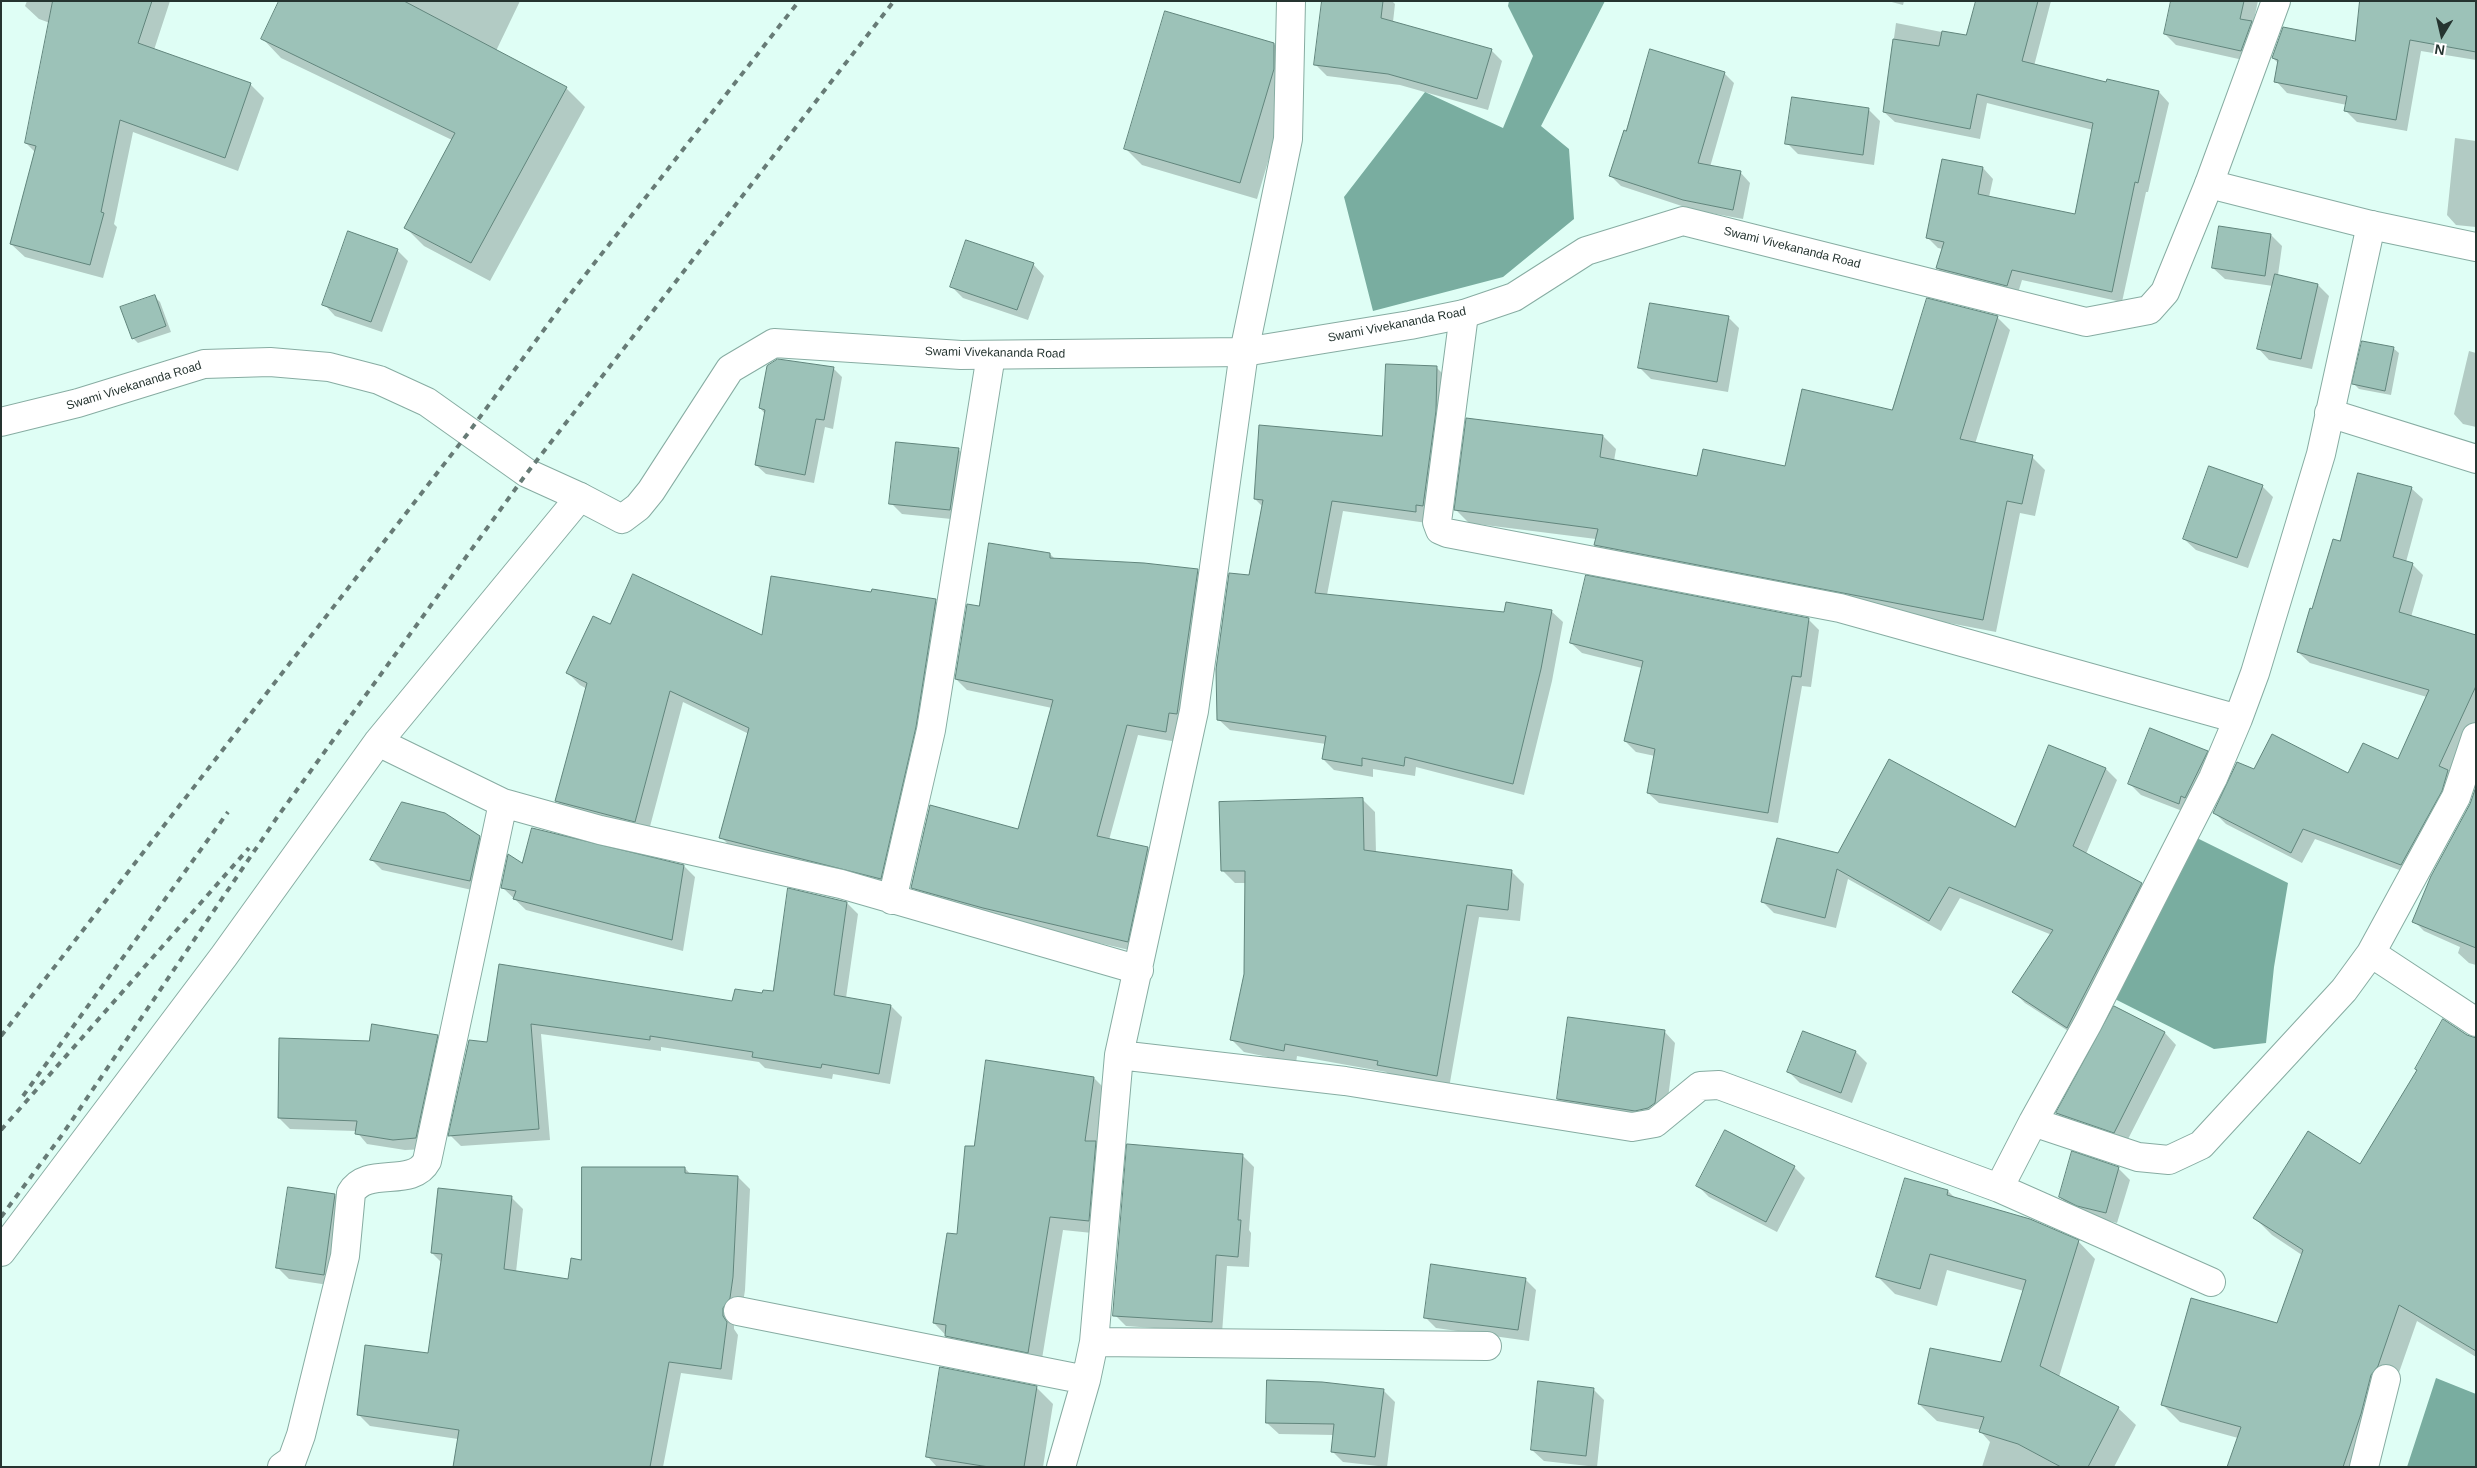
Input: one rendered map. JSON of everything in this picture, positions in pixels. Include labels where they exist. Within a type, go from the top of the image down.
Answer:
[{"type":"street","points":[[1061,1467],[1086,1380],[1094,1342],[1119,1055],[1194,711],[1244,352],[1288,139],[1291,1]]},
{"type":"street","points":[[2276,1],[2209,184],[2371,225],[2476,247]]},
{"type":"street","name":"Swami Vivekananda Road","points":[[1,422],[78,403],[204,364],[270,362],[329,367],[379,380],[427,402],[527,473],[580,496],[622,519],[633,511],[650,491],[730,368],[774,343],[991,355],[1244,352],[1410,325],[1464,314],[1514,297],[1586,251],[1683,221],[2086,322],[2149,310],[2165,292],[2209,184]]},
{"type":"street","points":[[1999,1188],[2088,1023],[2204,795],[2238,719],[2255,673],[2321,454],[2371,225]]},
{"type":"street","points":[[1464,314],[1437,522],[1440,530],[1447,533],[1840,608],[2238,719]]},
{"type":"street","points":[[892,900],[931,730],[991,355]]},
{"type":"street","points":[[2329,413],[2476,459]]},
{"type":"street","points":[[1,1252],[224,956],[378,742],[580,496]]},
{"type":"street","points":[[2033,1122],[2138,1157],[2169,1160],[2201,1144],[2344,990],[2371,953],[2456,797],[2476,737]]},
{"type":"street","points":[[378,742],[503,803],[600,830],[841,884],[1139,970]]},
{"type":"street","points":[[282,1467],[292,1460],[304,1426],[345,1256],[351,1193],[355,1184],[364,1180],[415,1173],[423,1169],[427,1161],[503,803]]},
{"type":"street","points":[[2371,953],[2476,1022]]},
{"type":"street","points":[[1119,1055],[1346,1081],[1632,1127],[1655,1123],[1700,1086],[1719,1085],[1999,1188],[2211,1282]]},
{"type":"street","points":[[738,1311],[1086,1380]]},
{"type":"street","points":[[1094,1342],[1487,1346]]},
{"type":"street","points":[[2364,1467],[2386,1379]]},
{"type":"shaded area","points":[[1509,1],[1605,1],[1541,126],[1569,149],[1574,219],[1503,277],[1373,311],[1344,197],[1425,92],[1503,128],[1533,56],[1508,6]]},
{"type":"shaded area","points":[[2197,838],[2288,883],[2274,967],[2266,1043],[2214,1049],[2103,993]]},
{"type":"shaded area","points":[[2436,1378],[2476,1394],[2476,1467],[2407,1467]]},
{"type":"building","points":[[53,1],[152,1],[138,43],[251,83],[225,158],[120,120],[101,212],[104,213],[90,265],[10,244],[36,146],[25,143]]},
{"type":"building","points":[[279,1],[404,1],[567,87],[471,263],[404,228],[455,133],[261,39]]},
{"type":"building","points":[[1322,1],[1383,1],[1381,18],[1492,49],[1477,99],[1388,74],[1314,65]]},
{"type":"building","points":[[1976,1],[2038,1],[2022,61],[2106,82],[2107,79],[2159,91],[2138,183],[2135,182],[2112,292],[2012,270],[2007,286],[1936,268],[1944,242],[1926,238],[1942,159],[1983,167],[1978,194],[2075,214],[2093,123],[1977,94],[1970,129],[1883,112],[1893,39],[1939,46],[1942,31],[1966,35]]},
{"type":"building","points":[[2171,1],[2244,1],[2240,19],[2252,21],[2241,51],[2164,34]]},
{"type":"building","points":[[2360,1],[2476,1],[2476,52],[2410,40],[2396,120],[2344,111],[2347,96],[2274,82],[2278,60],[2272,58],[2283,27],[2355,41]]},
{"type":"building","points":[[1165,11],[1274,43],[1274,69],[1240,183],[1124,149]]},
{"type":"building","points":[[1650,49],[1725,72],[1698,163],[1741,171],[1733,210],[1683,200],[1609,176],[1624,130],[1626,131]]},
{"type":"building","points":[[1792,97],[1869,108],[1863,155],[1785,144]]},
{"type":"building","points":[[2219,226],[2271,234],[2265,276],[2212,268]]},
{"type":"building","points":[[348,231],[398,249],[371,322],[322,305]]},
{"type":"building","points":[[966,240],[1034,263],[1017,310],[950,287]]},
{"type":"building","points":[[2275,274],[2318,284],[2301,359],[2257,349]]},
{"type":"building","points":[[155,295],[166,326],[132,339],[120,307]]},
{"type":"building","points":[[1927,298],[1998,316],[1960,439],[2033,455],[2022,504],[2007,501],[1983,620],[1594,545],[1598,529],[1454,510],[1466,418],[1603,435],[1600,457],[1697,476],[1703,449],[1785,466],[1802,389],[1892,410]]},
{"type":"building","points":[[1650,303],[1729,316],[1717,382],[1638,368]]},
{"type":"building","points":[[2362,341],[2394,347],[2385,391],[2352,384]]},
{"type":"building","points":[[778,359],[834,367],[824,420],[816,419],[805,475],[755,465],[765,410],[759,408],[767,366]]},
{"type":"building","points":[[1386,364],[1437,366],[1436,411],[1423,506],[1416,505],[1416,512],[1332,501],[1315,593],[1504,612],[1506,602],[1552,610],[1541,669],[1513,784],[1405,757],[1404,766],[1362,758],[1362,766],[1322,759],[1326,736],[1217,720],[1216,669],[1229,573],[1249,575],[1263,500],[1254,499],[1259,425],[1382,436]]},
{"type":"building","points":[[896,442],[959,448],[950,510],[889,504]]},
{"type":"building","points":[[2209,466],[2263,485],[2237,558],[2183,539]]},
{"type":"building","points":[[2358,473],[2412,487],[2393,557],[2413,563],[2399,612],[2476,635],[2476,686],[2439,766],[2448,770],[2442,791],[2401,865],[2303,829],[2291,853],[2213,813],[2237,762],[2254,769],[2272,734],[2348,773],[2363,743],[2398,759],[2429,690],[2297,652],[2333,539],[2340,541]]},
{"type":"building","points":[[989,543],[1050,553],[1050,558],[1144,563],[1198,569],[1177,714],[1169,713],[1166,732],[1127,725],[1097,836],[1148,847],[1128,942],[983,908],[911,888],[930,805],[1018,829],[1053,700],[955,679],[967,604],[979,606]]},
{"type":"building","points":[[633,574],[762,635],[771,576],[871,592],[872,589],[936,599],[916,727],[881,879],[719,838],[749,728],[670,691],[635,822],[555,801],[587,683],[566,673],[593,616],[610,624]]},
{"type":"building","points":[[1586,575],[1809,618],[1801,677],[1792,676],[1768,813],[1647,793],[1655,749],[1624,741],[1643,661],[1570,643]]},
{"type":"building","points":[[2150,728],[2208,751],[2185,798],[2181,796],[2179,804],[2128,784]]},
{"type":"building","points":[[2049,745],[2106,768],[2073,846],[2142,883],[2067,1028],[2012,992],[2053,930],[1949,887],[1929,921],[1837,869],[1825,918],[1761,902],[1777,838],[1838,853],[1889,759],[2015,827]]},
{"type":"building","points":[[2476,787],[2476,948],[2412,922],[2431,876],[2470,804]]},
{"type":"building","points":[[1363,798],[1364,850],[1512,870],[1508,910],[1467,905],[1437,1076],[1377,1065],[1378,1061],[1285,1044],[1284,1051],[1230,1040],[1244,974],[1245,871],[1221,871],[1219,802]]},
{"type":"building","points":[[402,802],[445,813],[480,836],[470,881],[370,860]]},
{"type":"building","points":[[532,828],[684,865],[672,940],[513,899],[516,891],[501,888],[508,854],[522,863]]},
{"type":"building","points":[[788,888],[847,902],[834,995],[891,1005],[879,1074],[822,1064],[821,1068],[752,1057],[753,1052],[650,1036],[650,1040],[531,1024],[539,1129],[448,1136],[469,1040],[487,1042],[499,964],[732,1001],[735,989],[762,993],[763,990],[773,991]]},
{"type":"building","points":[[2114,1006],[2165,1032],[2114,1133],[2056,1113]]},
{"type":"building","points":[[1568,1017],[1665,1030],[1655,1103],[1648,1108],[1635,1111],[1557,1099]]},
{"type":"building","points":[[2443,1019],[2467,1035],[2476,1038],[2476,1351],[2399,1305],[2378,1366],[2371,1375],[2361,1414],[2343,1467],[2227,1467],[2241,1427],[2161,1405],[2191,1298],[2277,1323],[2303,1250],[2253,1218],[2308,1131],[2360,1164],[2417,1070],[2415,1069]]},
{"type":"building","points":[[372,1024],[438,1035],[416,1138],[393,1140],[355,1134],[357,1121],[278,1118],[279,1038],[369,1041]]},
{"type":"building","points":[[1803,1031],[1856,1051],[1841,1093],[1787,1072]]},
{"type":"building","points":[[986,1060],[1094,1077],[1085,1141],[1096,1141],[1089,1221],[1050,1217],[1028,1353],[945,1336],[946,1325],[933,1323],[947,1233],[957,1234],[965,1146],[974,1146]]},
{"type":"building","points":[[1725,1130],[1795,1166],[1766,1222],[1696,1186]]},
{"type":"building","points":[[1127,1144],[1243,1154],[1238,1220],[1241,1220],[1238,1257],[1216,1255],[1212,1322],[1113,1316]]},
{"type":"building","points":[[2072,1151],[2119,1167],[2106,1213],[2077,1206],[2059,1197]]},
{"type":"building","points":[[582,1167],[685,1167],[685,1173],[738,1176],[733,1277],[730,1298],[723,1308],[723,1316],[727,1322],[721,1369],[669,1362],[650,1467],[453,1467],[459,1430],[357,1415],[365,1345],[428,1353],[442,1254],[431,1253],[438,1188],[512,1196],[504,1269],[568,1279],[571,1258],[581,1260]]},
{"type":"building","points":[[1905,1178],[1948,1190],[1947,1195],[2030,1219],[2079,1240],[2040,1366],[2119,1407],[2088,1467],[2061,1467],[2018,1444],[1979,1432],[1984,1417],[1918,1404],[1930,1348],[2001,1362],[2026,1280],[1930,1254],[1920,1289],[1876,1277]]},
{"type":"building","points":[[288,1187],[335,1194],[324,1275],[276,1268]]},
{"type":"building","points":[[1431,1264],[1526,1278],[1518,1330],[1424,1318]]},
{"type":"building","points":[[940,1367],[1037,1386],[1024,1467],[989,1467],[926,1457]]},
{"type":"building","points":[[1267,1380],[1322,1382],[1384,1389],[1375,1457],[1331,1452],[1334,1424],[1266,1423]]},
{"type":"building","points":[[1538,1381],[1594,1388],[1586,1456],[1531,1450]]},
{"type":"railway","points":[[1,1036],[469,432],[568,297],[799,1]]},
{"type":"railway","points":[[1,1217],[62,1135],[278,816],[527,473],[894,1]]},
{"type":"railway","points":[[23,1096],[228,812]]},
{"type":"railway","points":[[1,1130],[249,848]]}]
